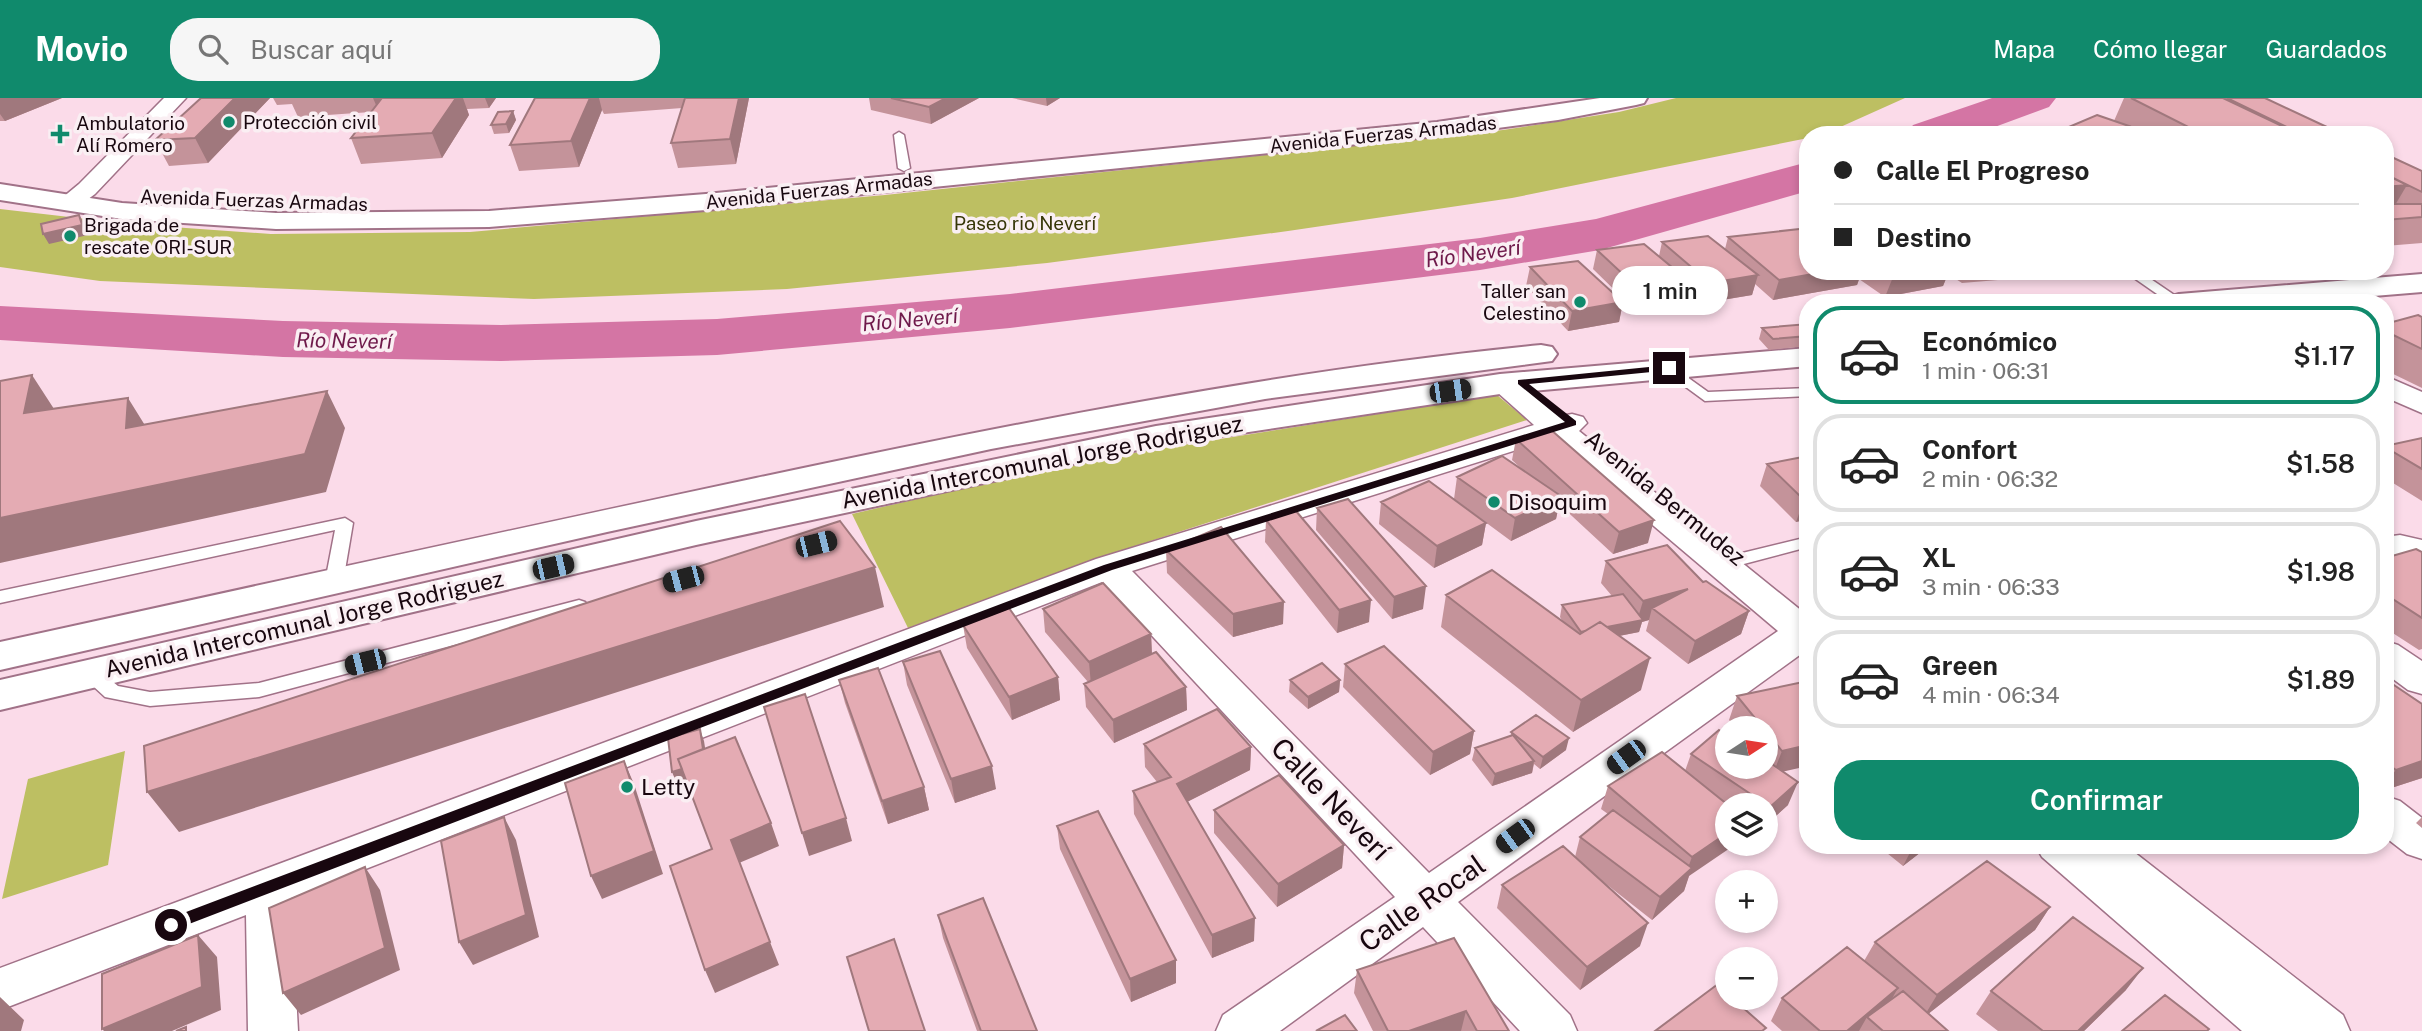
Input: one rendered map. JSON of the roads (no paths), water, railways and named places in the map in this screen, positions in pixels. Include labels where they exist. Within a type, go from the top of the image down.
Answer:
[{"type":"street","points":[[78,196],[176,98]]},
{"type":"street","name":"Avenida Fuerzas Armadas","points":[[0,192],[331,206],[532,203],[714,188],[1479,109],[1555,98]]},
{"type":"street","name":"Avenida Fuerzas Armadas","points":[[0,174],[122,211],[276,221],[489,219],[564,215],[1437,129],[1558,113],[1636,98]]},
{"type":"street","points":[[2288,294],[2422,283]]},
{"type":"street","points":[[2394,309],[2422,307]]},
{"type":"street","name":"Avenida Intercomunal Jorge Rodriguez","points":[[0,656],[697,500],[1145,409],[1482,359],[1799,333]]},
{"type":"street","name":"Avenida Intercomunal Jorge Rodriguez","points":[[0,695],[696,533],[1013,465],[1265,418],[1512,383],[1799,358]]},
{"type":"street","name":"Avenida Bermudez","points":[[1512,383],[1799,622]]},
{"type":"street","points":[[2394,390],[2422,404]]},
{"type":"street","points":[[0,989],[1108,568],[1564,425]]},
{"type":"street","name":"Avenida Bermudez","points":[[1564,425],[1740,559],[1799,621]]},
{"type":"street","points":[[2394,547],[2413,548],[2422,552]]},
{"type":"street","name":"Calle Neverí","points":[[1108,568],[1552,1031]]},
{"type":"street","name":"Calle Rocal","points":[[1241,1031],[1799,633]]},
{"type":"street","points":[[2394,660],[2422,680]]},
{"type":"street","points":[[2394,820],[2422,842]]},
{"type":"street","points":[[2068,854],[2278,1031]]},
{"type":"street","points":[[2103,854],[2325,1031]]},
{"type":"street","points":[[268,888],[273,1031]]},
{"type":"lane","points":[[899,135],[904,168]]},
{"type":"lane","points":[[2144,280],[2165,294]]},
{"type":"lane","points":[[1669,368],[1705,397],[1799,392]]},
{"type":"lane","points":[[0,597],[345,523],[334,582]]},
{"type":"lane","points":[[1740,559],[1799,543]]},
{"type":"lane","points":[[90,674],[112,692],[150,699],[259,690],[591,603]]},
{"type":"waterway","name":"Río Neverí","points":[[1955,126],[2034,98]]},
{"type":"waterway","name":"Río Neverí","points":[[0,323],[283,339],[501,343],[717,337],[1010,311],[1480,254],[1600,234],[1799,179]]},
{"type":"place","name":"Protección civil","points":[[229,122]]},
{"type":"place","name":"Ambulatorio Alí Romero","points":[[60,134]]},
{"type":"place","name":"Brigada de rescate ORI-SUR","points":[[70,236]]},
{"type":"place","name":"Taller san Celestino","points":[[1580,302]]},
{"type":"place","name":"Disoquim","points":[[1494,502]]},
{"type":"place","name":"Letty","points":[[627,787]]},
{"type":"park label","name":"Paseo rio Neverí","points":[[1025,223]]}]
